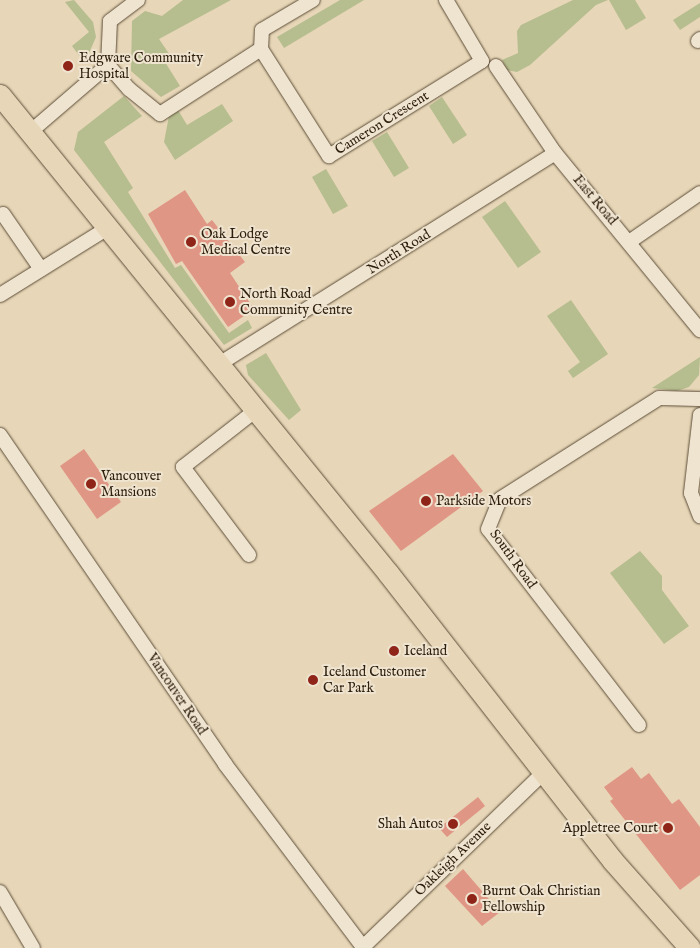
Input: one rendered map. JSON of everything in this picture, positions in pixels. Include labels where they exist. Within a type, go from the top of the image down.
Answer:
[{"type":"main road","points":[[0,95],[216,366],[545,771],[613,861],[685,946]]},
{"type":"street","points":[[138,0],[110,21],[108,65],[129,89],[160,114],[261,49],[262,30],[313,0]]},
{"type":"street","name":"Cameron Crescent","points":[[261,49],[329,156],[482,60],[446,0]]},
{"type":"street","points":[[29,133],[108,65]]},
{"type":"street","name":"East Road","points":[[496,66],[555,153],[700,330]]},
{"type":"street","name":"North Road","points":[[216,366],[555,153]]},
{"type":"street","points":[[629,242],[700,193]]},
{"type":"street","points":[[2,214],[41,269]]},
{"type":"street","points":[[0,295],[106,229]]},
{"type":"street","name":"South Road","points":[[639,725],[488,529],[500,499],[659,398],[700,398]]},
{"type":"street","points":[[249,555],[184,467],[255,412]]},
{"type":"street","points":[[700,415],[691,493],[700,516]]},
{"type":"street","name":"Vancouver Road","points":[[0,435],[225,764],[362,947]]},
{"type":"street","name":"Oakleigh Avenue","points":[[362,947],[545,771]]},
{"type":"street","points":[[0,892],[33,948]]},
{"type":"green space","points":[[74,0],[93,22],[96,37],[89,53],[81,58],[72,46],[89,32],[65,2]]},
{"type":"green space","points":[[183,0],[231,0],[159,39],[172,58],[165,62],[180,86],[161,97],[131,71],[132,21],[145,11],[162,16]]},
{"type":"green space","points":[[340,0],[364,0],[284,48],[277,37]]},
{"type":"green space","points":[[573,0],[608,0],[596,5],[530,65],[517,72],[507,70],[502,60],[518,53],[517,31],[521,25]]},
{"type":"green space","points":[[609,0],[635,0],[646,18],[626,30]]},
{"type":"green space","points":[[700,3],[700,17],[680,30],[673,20]]},
{"type":"green space","points":[[124,96],[142,116],[104,142],[133,188],[128,192],[175,268],[181,265],[229,333],[248,320],[252,328],[224,345],[74,150],[78,132]]},
{"type":"green space","points":[[442,97],[467,135],[453,144],[429,106]]},
{"type":"green space","points":[[222,104],[233,121],[175,160],[164,142],[169,116],[178,110],[187,125]]},
{"type":"green space","points":[[387,132],[409,168],[394,177],[372,141]]},
{"type":"green space","points":[[326,169],[348,206],[333,214],[312,177]]},
{"type":"green space","points":[[505,201],[541,252],[518,268],[482,217]]},
{"type":"green space","points":[[571,300],[608,354],[573,378],[568,371],[580,362],[547,316]]},
{"type":"green space","points":[[266,353],[301,410],[289,420],[248,375],[246,365]]},
{"type":"green space","points":[[700,357],[699,375],[689,387],[677,391],[652,388]]},
{"type":"green space","points":[[640,551],[662,576],[662,590],[689,626],[664,644],[610,573]]},
{"type":"building","name":"Oak Lodge Medical Centre","points":[[185,190],[207,224],[212,220],[245,262],[230,273],[254,309],[228,327],[182,261],[176,264],[148,214]]},
{"type":"building","name":"Vancouver Mansions","points":[[84,449],[121,502],[97,519],[60,466]]},
{"type":"building","name":"Parkside Motors","points":[[453,454],[483,491],[401,551],[369,511]]},
{"type":"building","name":"Appletree Court","points":[[632,767],[641,779],[649,773],[672,804],[679,799],[700,827],[700,875],[680,890],[610,801],[613,799],[604,787]]},
{"type":"building","points":[[478,797],[485,806],[447,837],[439,828]]},
{"type":"building","name":"Burnt Oak Christian Fellowship","points":[[463,869],[500,912],[482,926],[445,886]]},
{"type":"place","name":"Edgware Community Hospital","points":[[68,66]]},
{"type":"place","name":"Oak Lodge Medical Centre","points":[[191,242]]},
{"type":"place","name":"North Road Community Centre","points":[[230,302]]},
{"type":"place","name":"Vancouver Mansions","points":[[91,484]]},
{"type":"place","name":"Parkside Motors","points":[[426,501]]},
{"type":"place","name":"Iceland","points":[[394,651]]},
{"type":"place","name":"Iceland Customer Car Park","points":[[313,680]]},
{"type":"place","name":"Shah Autos","points":[[453,824]]},
{"type":"place","name":"Appletree Court","points":[[668,828]]},
{"type":"place","name":"Burnt Oak Christian Fellowship","points":[[472,899]]}]
